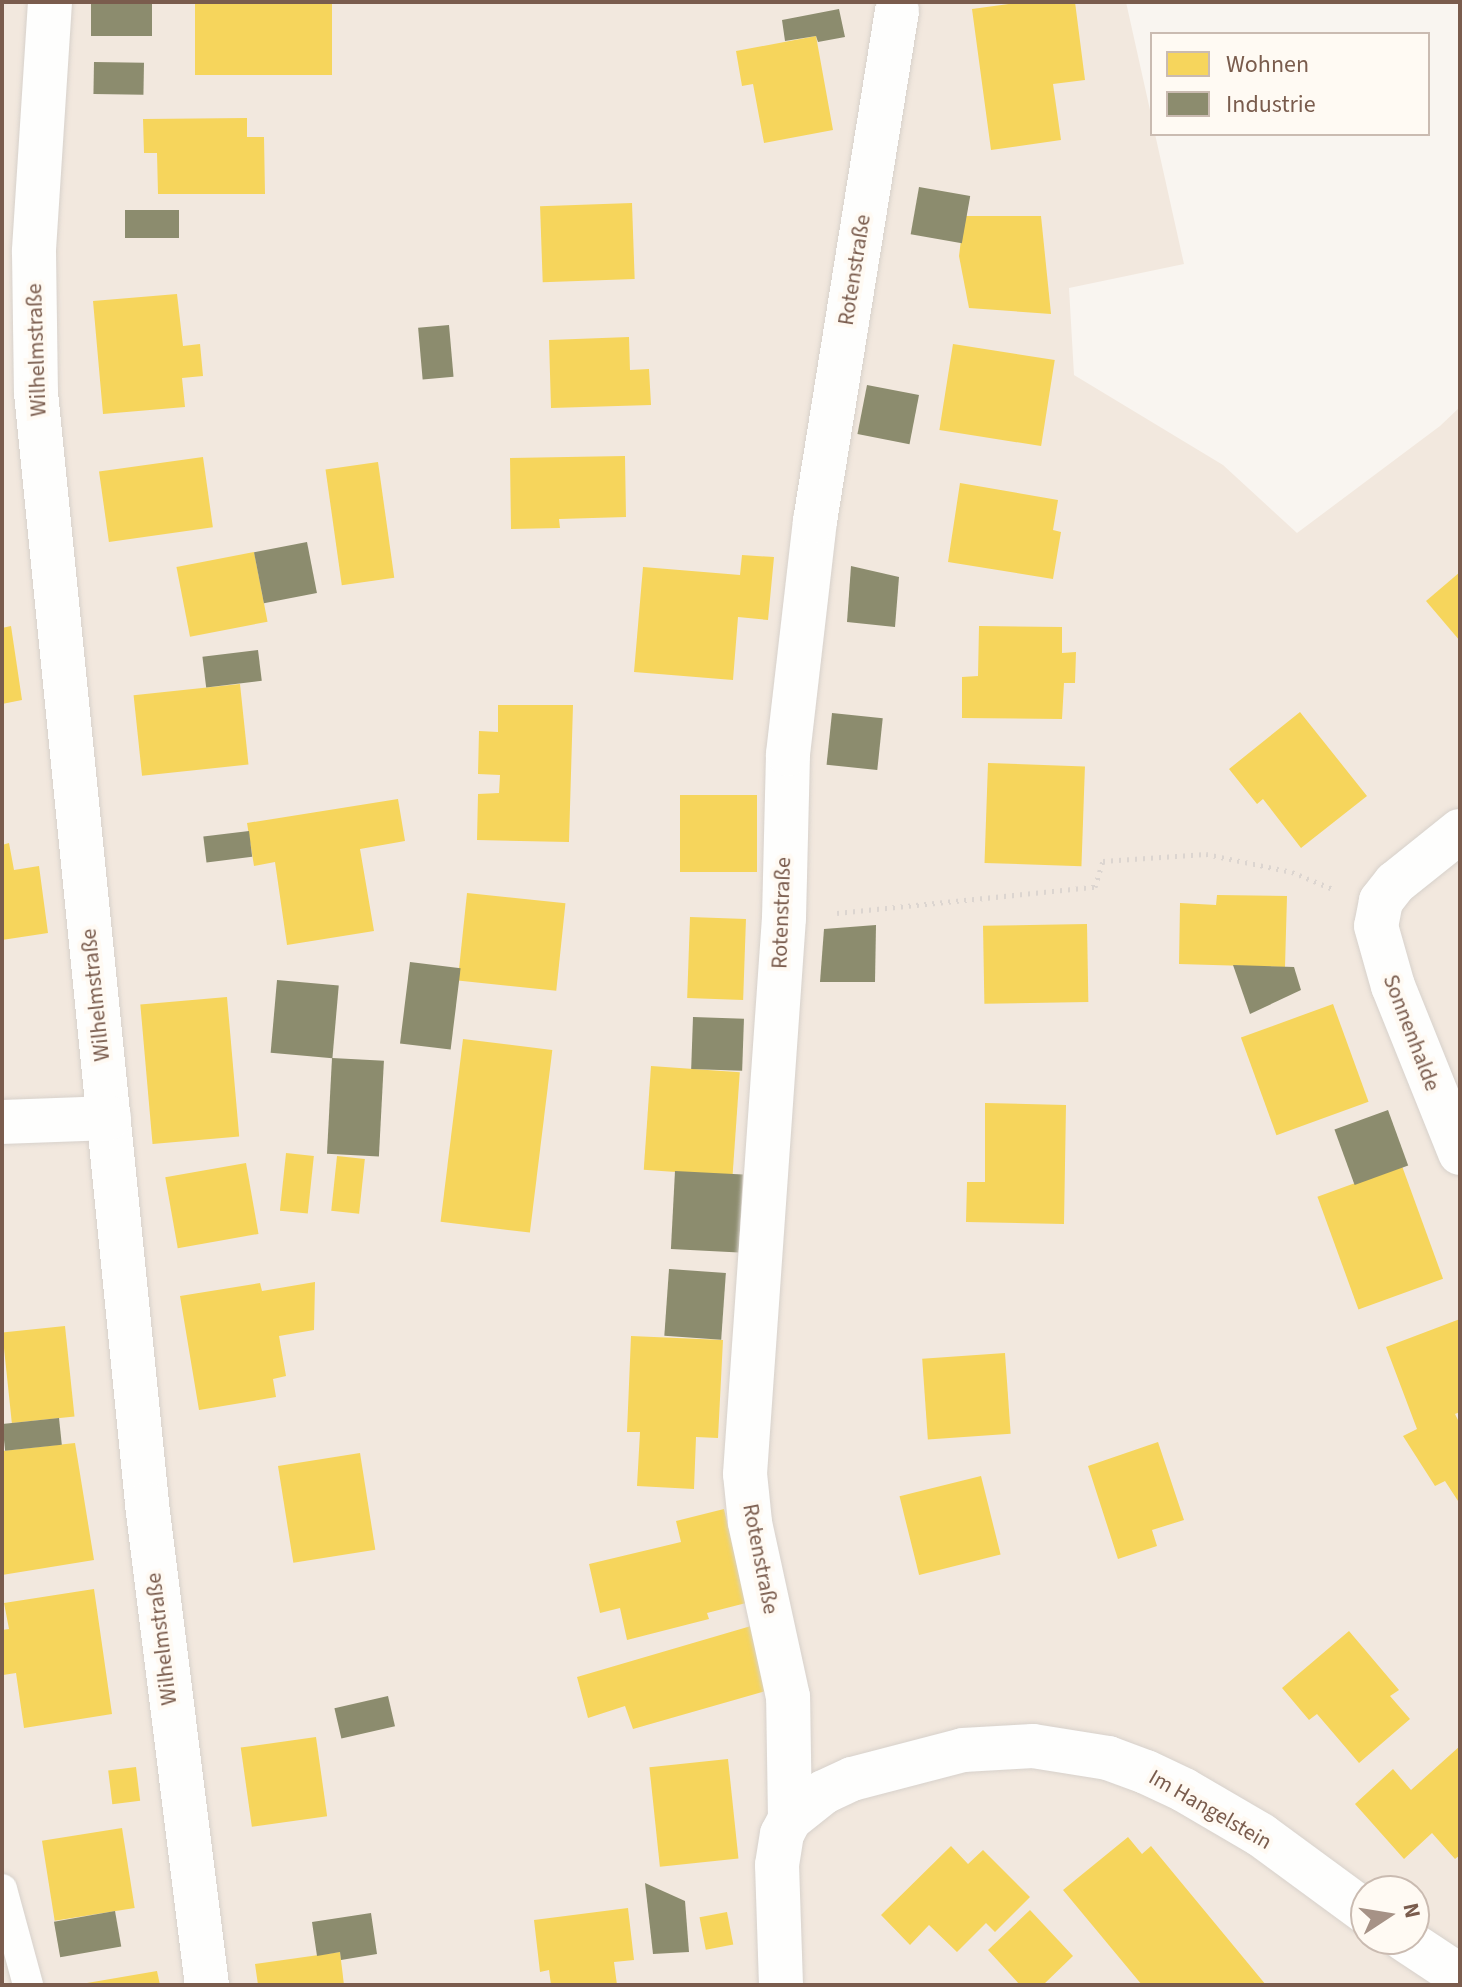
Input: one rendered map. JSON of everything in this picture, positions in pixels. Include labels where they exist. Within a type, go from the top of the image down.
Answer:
[{"type":"street","name":"Wilhelmstraße","points":[[50,2],[34,252],[19,393],[65,716],[160,1629],[207,1985]]},
{"type":"street","name":"Rotenstraße","points":[[790,1819],[788,1697],[750,1522],[745,1474],[784,918],[788,754],[805,595],[897,11]]},
{"type":"street","points":[[1378,909],[1395,883],[1460,831]]},
{"type":"street","name":"Sonnenhalde","points":[[1378,909],[1376,926],[1379,948],[1460,1153]]},
{"type":"street","points":[[2,1122],[109,1118]]},
{"type":"street","name":"Im Hangelstein","points":[[790,1819],[824,1792],[852,1779],[928,1757],[996,1747],[1073,1751],[1108,1758],[1184,1790],[1261,1835],[1350,1900]]},
{"type":"street","points":[[781,1985],[777,1865],[782,1834],[790,1819]]},
{"type":"street","points":[[1428,1955],[1460,1976]]},
{"type":"lane","points":[[2,1889],[28,1985]]},
{"type":"path","points":[[784,918],[1095,887],[1103,861],[1206,854],[1292,872],[1378,909]]},
{"type":"shaded area","points":[[2,2],[1126,2],[1150,110],[1150,136],[1155,136],[1184,264],[1069,288],[1074,375],[1223,465],[1297,533],[1440,426],[1460,407],[1460,1985],[2,1985]]},
{"type":"building: Wohnen","points":[[195,2],[332,2],[332,75],[195,75]]},
{"type":"building: Wohnen","points":[[1023,2],[1075,2],[1085,80],[1053,84],[1061,140],[991,150],[972,9]]},
{"type":"building: Wohnen","points":[[816,36],[833,130],[764,143],[753,84],[742,86],[736,51]]},
{"type":"building: Wohnen","points":[[247,118],[247,137],[264,137],[265,194],[158,194],[157,153],[144,153],[143,119]]},
{"type":"building: Wohnen","points":[[632,203],[635,279],[543,282],[540,206]]},
{"type":"building: Wohnen","points":[[964,216],[1041,216],[1051,314],[969,308],[959,256]]},
{"type":"building: Wohnen","points":[[177,294],[183,346],[200,344],[203,376],[182,378],[185,407],[103,414],[93,301]]},
{"type":"building: Wohnen","points":[[629,337],[630,370],[649,369],[651,405],[551,408],[549,340]]},
{"type":"building: Wohnen","points":[[953,344],[1055,360],[1041,446],[939,430]]},
{"type":"building: Wohnen","points":[[625,456],[626,517],[559,519],[560,528],[511,529],[510,458]]},
{"type":"building: Wohnen","points":[[203,457],[213,527],[109,542],[99,472]]},
{"type":"building: Wohnen","points":[[378,462],[394,578],[342,585],[326,469]]},
{"type":"building: Wohnen","points":[[960,483],[1058,500],[1053,530],[1061,532],[1053,579],[948,562]]},
{"type":"building: Wohnen","points":[[254,552],[268,622],[190,637],[176,567]]},
{"type":"building: Wohnen","points":[[742,555],[774,557],[768,620],[738,617],[733,680],[634,672],[643,567],[740,575]]},
{"type":"building: Wohnen","points":[[1460,572],[1460,641],[1426,601]]},
{"type":"building: Wohnen","points":[[11,626],[22,700],[2,704],[2,628]]},
{"type":"building: Wohnen","points":[[979,626],[1062,627],[1062,653],[1076,652],[1075,683],[1064,683],[1062,719],[962,718],[962,677],[978,676]]},
{"type":"building: Wohnen","points":[[240,684],[248,765],[142,776],[134,695]]},
{"type":"building: Wohnen","points":[[498,705],[573,705],[569,842],[477,840],[478,794],[499,793],[500,775],[478,774],[479,731],[498,732]]},
{"type":"building: Wohnen","points":[[1300,712],[1367,796],[1301,848],[1263,799],[1257,804],[1229,769]]},
{"type":"building: Wohnen","points":[[988,763],[1085,766],[1081,866],[985,863]]},
{"type":"building: Wohnen","points":[[680,795],[757,795],[757,872],[680,872]]},
{"type":"building: Wohnen","points":[[398,799],[405,841],[360,849],[374,931],[287,945],[275,862],[254,866],[247,823]]},
{"type":"building: Wohnen","points":[[9,843],[14,870],[39,866],[48,933],[2,940],[2,845]]},
{"type":"building: Wohnen","points":[[467,893],[565,903],[556,991],[458,981]]},
{"type":"building: Wohnen","points":[[1217,895],[1287,896],[1285,967],[1179,964],[1180,903],[1216,905]]},
{"type":"building: Wohnen","points":[[690,917],[746,919],[743,1000],[687,998]]},
{"type":"building: Wohnen","points":[[1087,924],[1088,1002],[984,1004],[983,926]]},
{"type":"building: Wohnen","points":[[227,997],[239,1136],[153,1144],[140,1005]]},
{"type":"building: Wohnen","points":[[1333,1004],[1369,1102],[1276,1135],[1241,1038]]},
{"type":"building: Wohnen","points":[[463,1039],[552,1050],[530,1233],[441,1222]]},
{"type":"building: Wohnen","points":[[651,1066],[740,1072],[733,1176],[644,1170]]},
{"type":"building: Wohnen","points":[[985,1103],[1066,1105],[1064,1224],[966,1222],[967,1182],[985,1182]]},
{"type":"building: Wohnen","points":[[286,1153],[314,1156],[308,1214],[280,1211]]},
{"type":"building: Wohnen","points":[[337,1156],[365,1159],[359,1214],[331,1211]]},
{"type":"building: Wohnen","points":[[246,1163],[259,1234],[178,1248],[165,1177]]},
{"type":"building: Wohnen","points":[[1402,1166],[1443,1279],[1358,1310],[1317,1197]]},
{"type":"building: Wohnen","points":[[315,1282],[314,1330],[279,1336],[286,1376],[273,1379],[276,1397],[199,1410],[180,1296],[260,1283],[262,1291]]},
{"type":"building: Wohnen","points":[[1460,1319],[1460,1412],[1455,1414],[1460,1424],[1460,1504],[1445,1481],[1435,1486],[1403,1436],[1417,1429],[1386,1347]]},
{"type":"building: Wohnen","points":[[65,1326],[75,1417],[12,1423],[2,1333]]},
{"type":"building: Wohnen","points":[[631,1336],[723,1340],[718,1438],[696,1437],[694,1489],[637,1486],[640,1432],[627,1432]]},
{"type":"building: Wohnen","points":[[1005,1353],[1011,1434],[928,1440],[922,1359]]},
{"type":"building: Wohnen","points":[[1158,1442],[1184,1520],[1152,1530],[1157,1546],[1118,1559],[1088,1466]]},
{"type":"building: Wohnen","points":[[75,1443],[94,1560],[2,1575],[2,1451]]},
{"type":"building: Wohnen","points":[[360,1453],[375,1550],[293,1563],[278,1466]]},
{"type":"building: Wohnen","points":[[981,1476],[1001,1555],[919,1575],[899,1496]]},
{"type":"building: Wohnen","points":[[724,1509],[746,1603],[707,1613],[709,1619],[627,1640],[620,1608],[600,1613],[589,1564],[681,1542],[676,1521]]},
{"type":"building: Wohnen","points":[[94,1589],[112,1714],[24,1728],[16,1673],[3,1675],[2,1630],[9,1629],[4,1603]]},
{"type":"building: Wohnen","points":[[751,1626],[769,1690],[633,1729],[625,1706],[588,1718],[577,1677]]},
{"type":"building: Wohnen","points":[[1349,1631],[1399,1690],[1390,1696],[1410,1719],[1359,1763],[1317,1714],[1309,1720],[1282,1688]]},
{"type":"building: Wohnen","points":[[316,1737],[327,1816],[252,1827],[241,1748]]},
{"type":"building: Wohnen","points":[[1460,1746],[1460,1855],[1455,1859],[1432,1833],[1404,1859],[1355,1804],[1393,1769],[1411,1790]]},
{"type":"building: Wohnen","points":[[728,1759],[738,1858],[660,1867],[649,1767]]},
{"type":"building: Wohnen","points":[[136,1767],[140,1801],[112,1804],[108,1770]]},
{"type":"building: Wohnen","points":[[122,1828],[135,1908],[55,1921],[42,1841]]},
{"type":"building: Wohnen","points":[[1128,1837],[1142,1854],[1151,1846],[1266,1985],[1142,1985],[1063,1890]]},
{"type":"building: Wohnen","points":[[951,1846],[968,1864],[983,1850],[1030,1897],[995,1932],[986,1923],[957,1952],[929,1925],[910,1945],[881,1915]]},
{"type":"building: Wohnen","points":[[628,1908],[634,1960],[614,1962],[617,1985],[551,1985],[549,1970],[540,1972],[534,1920]]},
{"type":"building: Wohnen","points":[[1030,1910],[1073,1956],[1043,1985],[1020,1985],[988,1950]]},
{"type":"building: Wohnen","points":[[727,1912],[733,1944],[706,1950],[700,1917]]},
{"type":"building: Wohnen","points":[[340,1952],[344,1985],[258,1985],[255,1964]]},
{"type":"building: Wohnen","points":[[157,1971],[160,1985],[87,1985],[87,1983]]},
{"type":"building: Industrie","points":[[91,2],[152,2],[152,36],[91,36]]},
{"type":"building: Industrie","points":[[839,9],[845,37],[818,42],[816,36],[785,41],[782,20]]},
{"type":"building: Industrie","points":[[94,62],[144,63],[143,95],[93,94]]},
{"type":"building: Industrie","points":[[919,187],[970,196],[962,243],[911,234]]},
{"type":"building: Industrie","points":[[125,210],[179,210],[179,238],[125,238]]},
{"type":"building: Industrie","points":[[449,325],[454,377],[423,380],[418,328]]},
{"type":"building: Industrie","points":[[867,385],[919,395],[909,444],[857,434]]},
{"type":"building: Industrie","points":[[307,542],[317,593],[264,603],[254,552]]},
{"type":"building: Industrie","points":[[851,566],[899,577],[895,627],[847,622]]},
{"type":"building: Industrie","points":[[258,650],[262,681],[206,688],[202,657]]},
{"type":"building: Industrie","points":[[832,713],[883,718],[877,770],[827,765]]},
{"type":"building: Industrie","points":[[249,831],[252,857],[207,862],[203,837]]},
{"type":"building: Industrie","points":[[876,925],[875,982],[820,982],[824,929]]},
{"type":"building: Industrie","points":[[410,962],[461,968],[451,1050],[400,1043]]},
{"type":"building: Industrie","points":[[1233,965],[1294,967],[1301,990],[1250,1014]]},
{"type":"building: Industrie","points":[[277,980],[339,985],[332,1058],[271,1053]]},
{"type":"building: Industrie","points":[[693,1017],[744,1019],[742,1071],[691,1069]]},
{"type":"building: Industrie","points":[[332,1058],[384,1061],[379,1157],[327,1154]]},
{"type":"building: Industrie","points":[[1388,1110],[1408,1165],[1355,1185],[1334,1129]]},
{"type":"building: Industrie","points":[[675,1171],[743,1175],[739,1252],[671,1249]]},
{"type":"building: Industrie","points":[[669,1269],[726,1273],[721,1340],[664,1336]]},
{"type":"building: Industrie","points":[[59,1418],[62,1445],[5,1451],[2,1424]]},
{"type":"building: Industrie","points":[[388,1696],[395,1726],[341,1739],[334,1708]]},
{"type":"building: Industrie","points":[[645,1883],[685,1901],[689,1952],[653,1954]]},
{"type":"building: Industrie","points":[[115,1911],[121,1946],[60,1957],[54,1922]]},
{"type":"building: Industrie","points":[[371,1913],[377,1954],[341,1960],[340,1952],[317,1956],[312,1922]]}]
